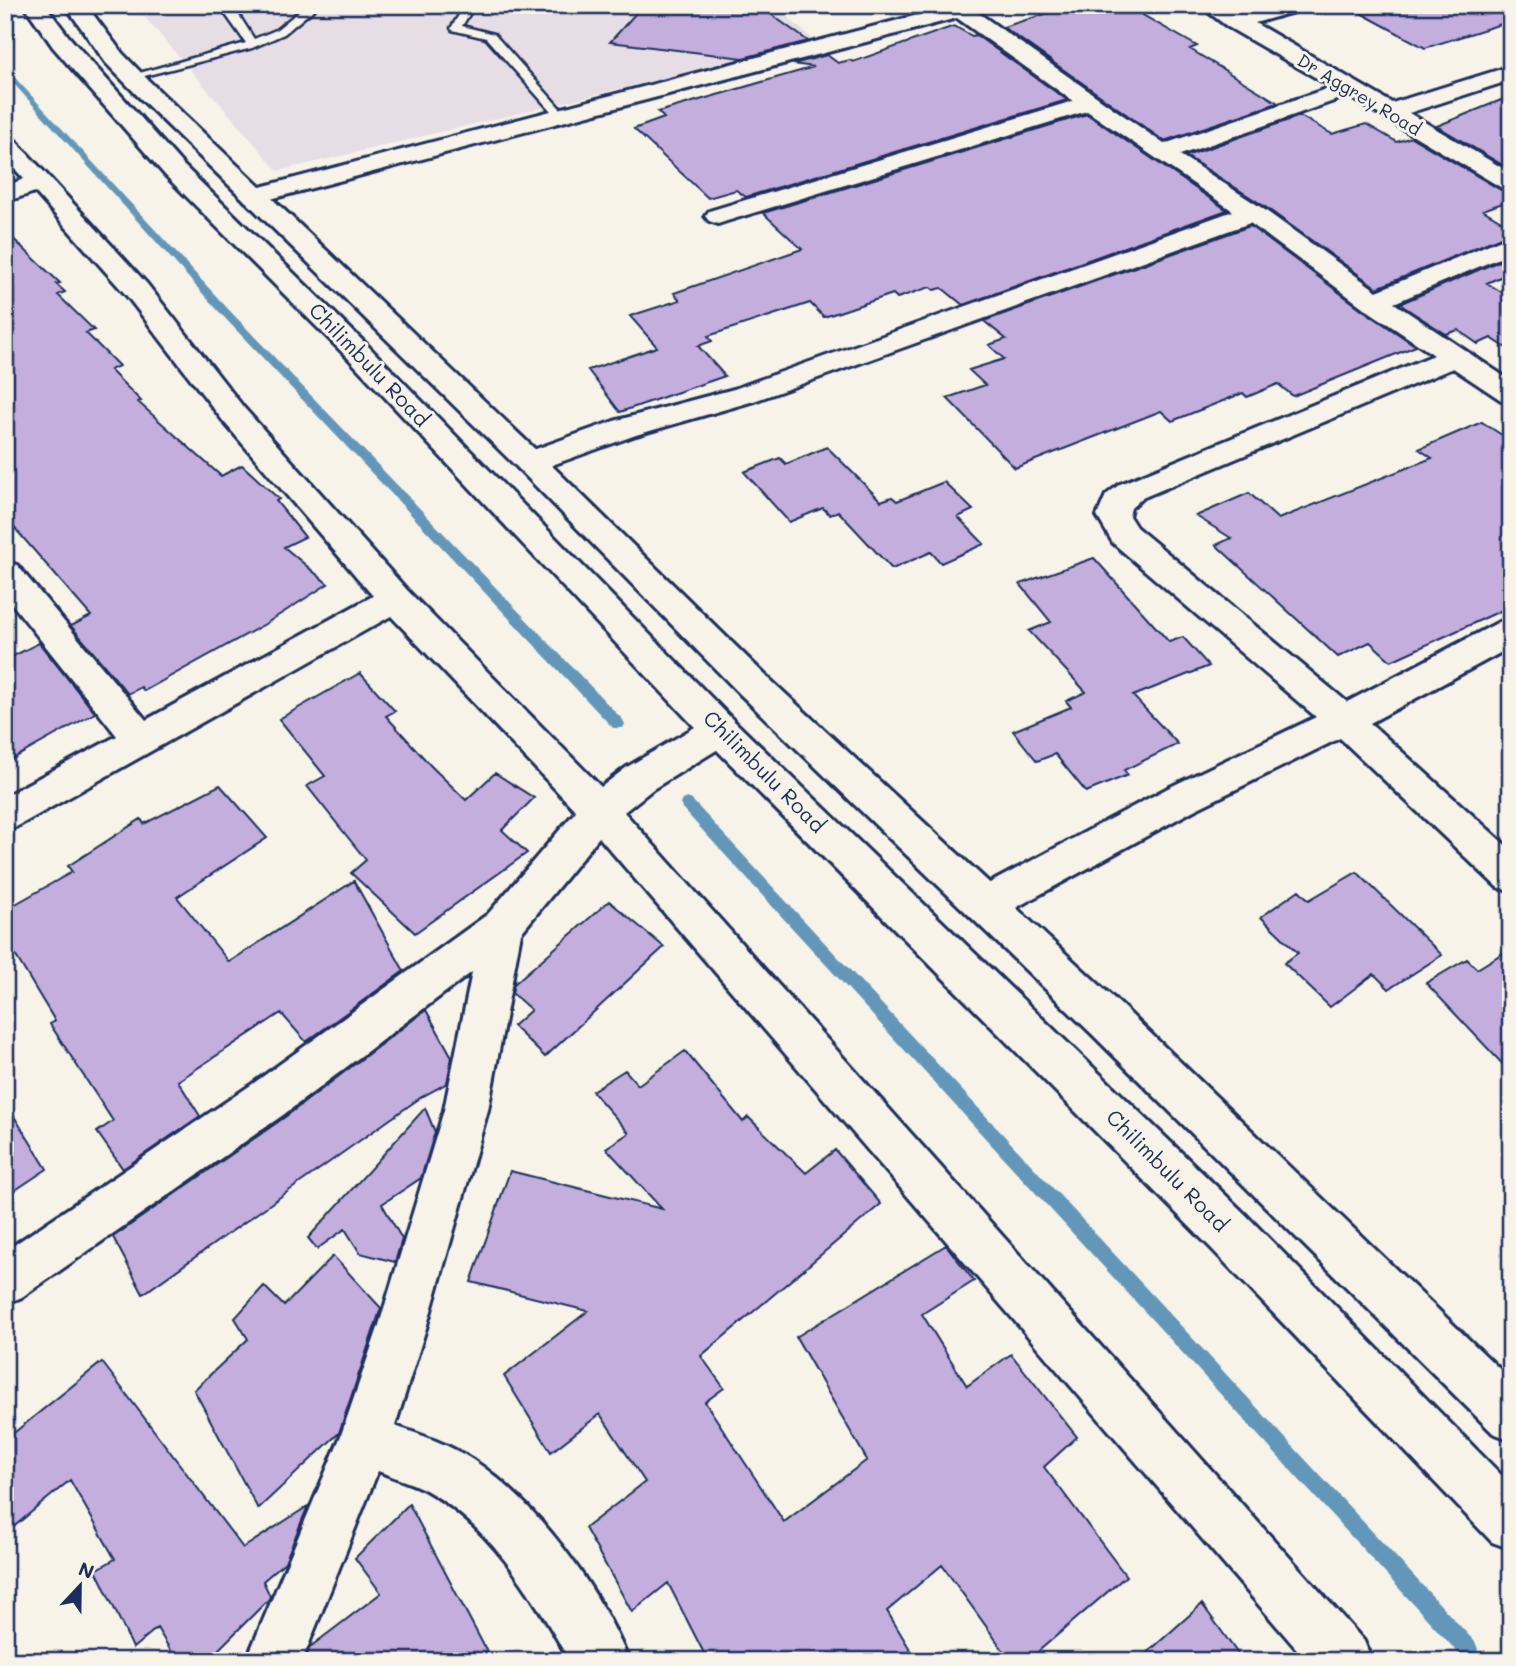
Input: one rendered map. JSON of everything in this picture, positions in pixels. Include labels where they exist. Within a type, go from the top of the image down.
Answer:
[{"type":"street","name":"Chilimbulu Road","points":[[34,5],[61,42],[174,170],[223,215],[359,353],[720,730],[1229,1232],[1511,1523]]},
{"type":"street","name":"Chilimbulu Road","points":[[75,5],[114,58],[254,196],[530,462],[751,684],[985,905],[1511,1415]]},
{"type":"street","name":"Dr Aggrey Road","points":[[1209,5],[1511,183]]},
{"type":"street","points":[[1236,22],[1297,5]]},
{"type":"street","points":[[254,196],[971,8],[1090,103],[1253,213],[1374,302],[1511,394]]},
{"type":"street","points":[[1388,112],[1511,73]]},
{"type":"street","points":[[1161,153],[1350,88]]},
{"type":"street","points":[[718,216],[1090,103]]},
{"type":"street","points":[[5,143],[23,188],[137,290],[234,415],[395,599],[599,810],[1344,1661]]},
{"type":"street","points":[[530,462],[625,428],[744,395],[1253,213]]},
{"type":"street","points":[[1374,302],[1511,243]]},
{"type":"street","points":[[1457,356],[1131,491],[1117,503],[1113,516],[1124,535],[1344,720],[1511,875]]},
{"type":"street","points":[[5,573],[142,741]]},
{"type":"street","points":[[5,816],[395,599]]},
{"type":"street","points":[[985,905],[1181,799],[1344,720],[1511,631]]},
{"type":"street","points":[[5,1280],[267,1100],[502,926],[599,810],[640,778],[720,730]]},
{"type":"street","points":[[274,1661],[365,1440],[403,1325],[466,1110],[502,926]]},
{"type":"street","points":[[365,1440],[452,1476],[500,1512],[538,1557],[601,1661]]},
{"type":"lane","points":[[224,5],[231,11],[252,44]]},
{"type":"lane","points":[[134,78],[252,44],[280,32],[314,5]]},
{"type":"lane","points":[[470,5],[456,28],[490,36],[562,117]]},
{"type":"shaded area","points":[[134,5],[774,5],[816,42],[278,171]]},
{"type":"building","points":[[643,5],[758,5],[808,41],[743,58],[610,42]]},
{"type":"building","points":[[1074,5],[1125,5],[1197,46],[1190,49],[1278,103],[1164,141],[1003,27]]},
{"type":"building","points":[[1346,5],[1511,5],[1511,21],[1425,48]]},
{"type":"building","points":[[954,26],[972,36],[976,35],[1067,100],[746,197],[736,190],[708,198],[634,129],[664,118],[658,112],[814,67],[793,64],[827,55],[838,63],[850,60],[853,62]]},
{"type":"building","points":[[1511,96],[1511,170],[1437,126]]},
{"type":"building","points":[[1087,114],[1227,210],[963,305],[942,288],[934,290],[930,287],[897,298],[893,294],[824,317],[810,303],[708,336],[712,341],[698,346],[725,376],[620,412],[588,370],[657,347],[630,316],[680,300],[674,293],[802,249],[763,213]]},
{"type":"building","points":[[1300,116],[1332,134],[1366,124],[1397,142],[1411,137],[1501,190],[1511,192],[1511,200],[1483,210],[1511,227],[1511,233],[1377,288],[1264,206],[1186,156]]},
{"type":"building","points":[[1250,226],[1416,346],[1293,396],[1278,384],[1247,397],[1243,393],[1172,421],[1161,411],[1015,468],[947,398],[985,385],[969,370],[1004,359],[989,345],[1006,339],[984,321]]},
{"type":"building","points":[[5,231],[60,283],[56,284],[65,292],[58,295],[94,330],[86,333],[119,366],[110,370],[141,401],[138,402],[221,476],[242,465],[279,499],[276,501],[305,537],[284,547],[328,584],[265,624],[144,691],[141,687],[128,694],[71,626],[91,616],[5,517]]},
{"type":"building","points":[[1511,256],[1511,272],[1487,283],[1511,298],[1511,351],[1491,338],[1478,344],[1458,330],[1446,334],[1399,304]]},
{"type":"building","points":[[1482,422],[1511,441],[1511,606],[1391,661],[1370,642],[1338,657],[1216,545],[1231,538],[1196,516],[1249,493],[1278,519],[1432,458],[1419,449]]},
{"type":"building","points":[[827,447],[881,501],[892,497],[897,501],[944,482],[973,510],[958,517],[984,544],[941,563],[931,552],[892,569],[838,511],[830,515],[823,508],[789,522],[744,472],[780,458],[786,464]]},
{"type":"building","points":[[1094,558],[1169,642],[1183,637],[1209,666],[1133,696],[1178,744],[1124,770],[1128,775],[1086,792],[1055,754],[1037,761],[1013,731],[1071,707],[1066,701],[1086,692],[1029,631],[1051,622],[1020,584]]},
{"type":"building","points":[[39,643],[95,713],[5,763],[5,660]]},
{"type":"building","points":[[360,673],[395,711],[386,716],[466,800],[495,773],[534,798],[502,830],[527,853],[415,933],[351,873],[366,860],[307,786],[325,776],[279,719]]},
{"type":"building","points":[[220,785],[267,838],[177,897],[229,962],[354,881],[404,971],[306,1042],[281,1013],[178,1081],[200,1116],[123,1169],[97,1132],[113,1121],[50,1024],[55,1021],[5,938],[5,910],[72,872],[68,866],[141,819],[144,824]]},
{"type":"building","points":[[1357,872],[1442,955],[1389,989],[1374,974],[1330,1007],[1284,963],[1298,953],[1261,917],[1299,890],[1309,900]]},
{"type":"building","points":[[609,901],[664,947],[545,1057],[513,1026],[531,1010],[512,993],[514,984]]},
{"type":"building","points":[[1511,948],[1511,1073],[1426,983],[1467,959],[1477,969]]},
{"type":"building","points":[[426,1010],[452,1057],[447,1083],[420,1098],[143,1294],[113,1237],[285,1117]]},
{"type":"building","points":[[685,1051],[743,1122],[748,1117],[806,1173],[835,1150],[881,1204],[701,1356],[724,1388],[705,1402],[784,1522],[867,1460],[796,1337],[946,1245],[974,1281],[922,1314],[967,1386],[1011,1354],[1077,1437],[1044,1467],[1126,1576],[1027,1661],[1011,1661],[942,1565],[887,1611],[917,1661],[708,1661],[668,1583],[632,1612],[585,1528],[645,1482],[600,1414],[551,1452],[504,1376],[588,1311],[471,1282],[510,1171],[662,1209],[606,1148],[629,1133],[592,1091],[625,1070],[638,1085]]},
{"type":"building","points":[[5,1102],[47,1169],[5,1197]]},
{"type":"building","points":[[425,1108],[435,1132],[421,1178],[382,1204],[402,1239],[395,1262],[360,1253],[345,1229],[317,1249],[308,1238]]},
{"type":"building","points":[[333,1256],[381,1308],[339,1433],[258,1509],[194,1390],[248,1339],[235,1318],[264,1286],[284,1306]]},
{"type":"building","points":[[102,1362],[243,1548],[308,1506],[285,1562],[263,1581],[269,1599],[207,1661],[177,1661],[157,1628],[133,1648],[96,1570],[115,1559],[70,1480],[5,1534],[5,1440]]},
{"type":"building","points":[[409,1504],[492,1661],[305,1661],[310,1647],[381,1593],[355,1558]]},
{"type":"building","points":[[1202,1604],[1243,1661],[1138,1661]]},
{"type":"waterway","points":[[5,69],[226,313],[618,724]]},
{"type":"waterway","points":[[687,804],[1468,1649]]}]
